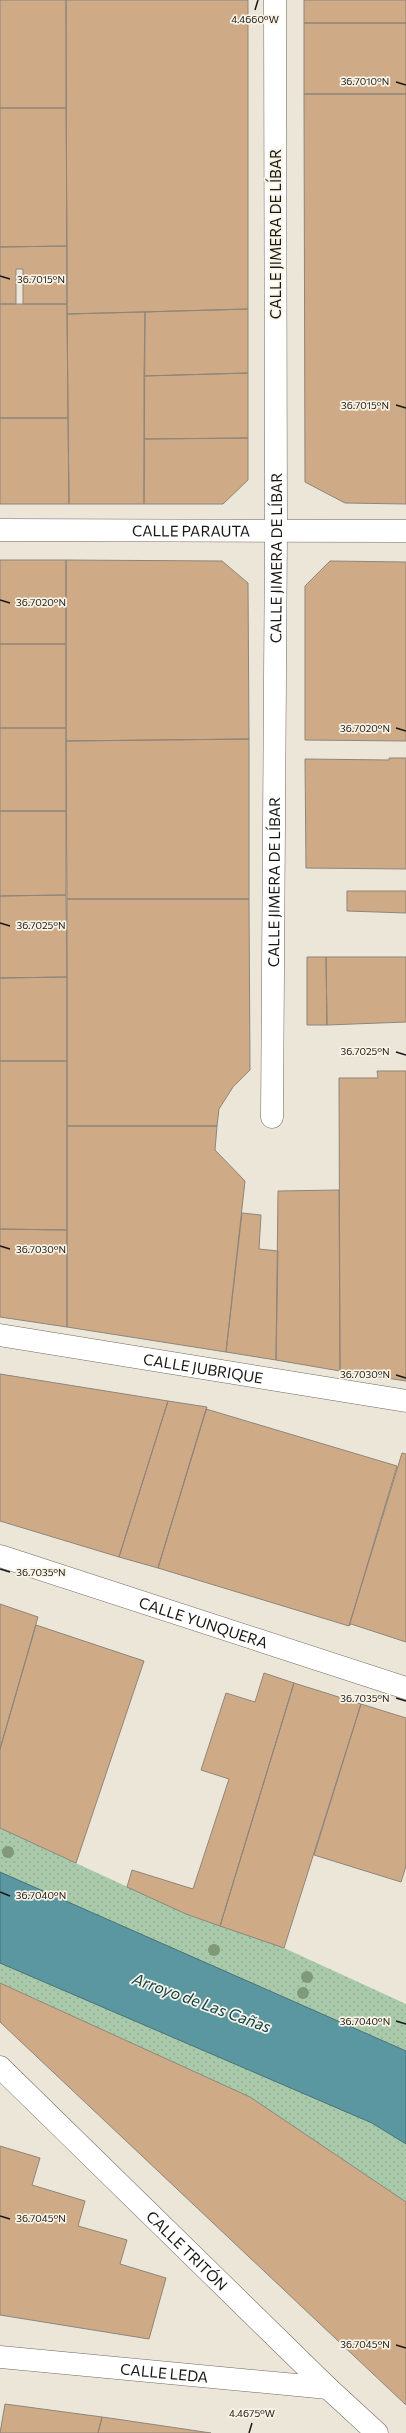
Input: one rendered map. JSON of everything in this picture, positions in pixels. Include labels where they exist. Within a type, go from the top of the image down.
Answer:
[{"type":"street","name":"CALLE JIMERA DE LÍBAR","points":[[272,1117],[276,531],[275,0]]},
{"type":"street","name":"CALLE PARAUTA","points":[[0,530],[406,531]]},
{"type":"street","name":"CALLE JUBRIQUE","points":[[0,1336],[406,1401]]},
{"type":"street","name":"CALLE YUNQUERA","points":[[0,1556],[406,1688]]},
{"type":"street","name":"CALLE TRITÓN","points":[[0,2067],[328,2388],[377,2433]]},
{"type":"street","name":"CALLE LEDA","points":[[0,2357],[328,2388]]},
{"type":"green space","points":[[0,1828],[186,1914],[284,1948],[406,2004],[406,2051],[0,1872]]},
{"type":"green space","points":[[0,1963],[372,2123],[406,2144],[406,2202],[250,2097],[0,1983]]},
{"type":"water","name":"Arroyo de Las Cañas","points":[[0,1872],[406,2051],[406,2144],[372,2123],[0,1963]]},
{"type":"building","points":[[0,0],[66,0],[66,108],[0,108]]},
{"type":"building","points":[[66,0],[248,0],[248,309],[67,314]]},
{"type":"building","points":[[304,0],[406,0],[406,23],[304,23]]},
{"type":"building","points":[[304,23],[406,23],[406,94],[304,94]]},
{"type":"building","points":[[304,94],[406,94],[406,504],[345,503],[305,482]]},
{"type":"building","points":[[0,108],[66,108],[67,246],[0,247]]},
{"type":"building","points":[[67,246],[67,304],[23,304],[23,269],[16,269],[16,304],[0,304],[0,247]]},
{"type":"building","points":[[0,304],[67,304],[68,418],[0,418]]},
{"type":"building","points":[[248,309],[248,373],[144,376],[145,312]]},
{"type":"building","points":[[145,312],[144,504],[69,504],[67,314]]},
{"type":"building","points":[[248,373],[248,438],[144,439],[144,376]]},
{"type":"building","points":[[0,418],[68,418],[69,504],[0,504]]},
{"type":"building","points":[[248,438],[248,480],[223,504],[144,504],[144,439]]},
{"type":"building","points":[[0,560],[66,560],[66,644],[0,644]]},
{"type":"building","points":[[66,560],[222,561],[248,583],[249,739],[66,741]]},
{"type":"building","points":[[330,561],[406,562],[406,741],[305,740],[305,586]]},
{"type":"building","points":[[0,644],[66,644],[66,728],[0,728]]},
{"type":"building","points":[[0,728],[66,728],[66,811],[0,811]]},
{"type":"building","points":[[249,739],[249,899],[67,899],[66,741]]},
{"type":"building","points":[[389,758],[406,758],[406,869],[306,868],[305,759],[389,760]]},
{"type":"building","points":[[0,811],[66,811],[66,895],[0,896]]},
{"type":"building","points":[[347,891],[406,891],[406,913],[347,911]]},
{"type":"building","points":[[66,895],[67,977],[0,978],[0,896]]},
{"type":"building","points":[[67,899],[249,899],[250,1070],[233,1087],[219,1109],[217,1126],[67,1126]]},
{"type":"building","points":[[307,957],[326,957],[327,1025],[307,1025]]},
{"type":"building","points":[[326,957],[406,957],[406,1022],[327,1025]]},
{"type":"building","points":[[67,977],[67,1061],[0,1061],[0,978]]},
{"type":"building","points":[[0,1061],[67,1061],[67,1230],[0,1229]]},
{"type":"building","points":[[377,1071],[406,1071],[406,1381],[340,1371],[339,1078],[378,1078]]},
{"type":"building","points":[[67,1126],[217,1126],[215,1150],[245,1181],[226,1352],[67,1327]]},
{"type":"building","points":[[339,1190],[340,1371],[276,1360],[278,1191]]},
{"type":"building","points":[[242,1213],[261,1215],[259,1249],[278,1251],[276,1360],[226,1352]]},
{"type":"building","points":[[0,1229],[67,1230],[67,1327],[0,1317]]},
{"type":"building","points":[[0,1374],[168,1401],[119,1557],[0,1521]]},
{"type":"building","points":[[168,1401],[207,1407],[158,1568],[119,1557]]},
{"type":"building","points":[[206,1409],[397,1466],[349,1626],[158,1568]]},
{"type":"building","points":[[402,1453],[406,1454],[406,1642],[351,1624],[349,1626]]},
{"type":"building","points":[[0,1604],[38,1617],[0,1749]]},
{"type":"building","points":[[36,1625],[144,1661],[76,1863],[0,1828],[0,1749]]},
{"type":"building","points":[[264,1673],[294,1683],[220,1926],[186,1914],[127,1887],[132,1870],[193,1889],[229,1779],[201,1770],[226,1693],[255,1702]]},
{"type":"building","points":[[294,1683],[361,1704],[284,1948],[220,1926]]},
{"type":"building","points":[[361,1704],[406,1718],[406,1866],[401,1882],[314,1855]]},
{"type":"building","points":[[0,1983],[250,2097],[406,2202],[406,2405],[0,2022]]},
{"type":"building","points":[[0,2146],[40,2158],[32,2185],[85,2201],[78,2226],[127,2240],[120,2264],[166,2278],[149,2339],[0,2315]]},
{"type":"building","points":[[5,2404],[102,2417],[98,2433],[0,2433]]},
{"type":"building","points":[[102,2417],[123,2420],[211,2433],[98,2433]]}]
